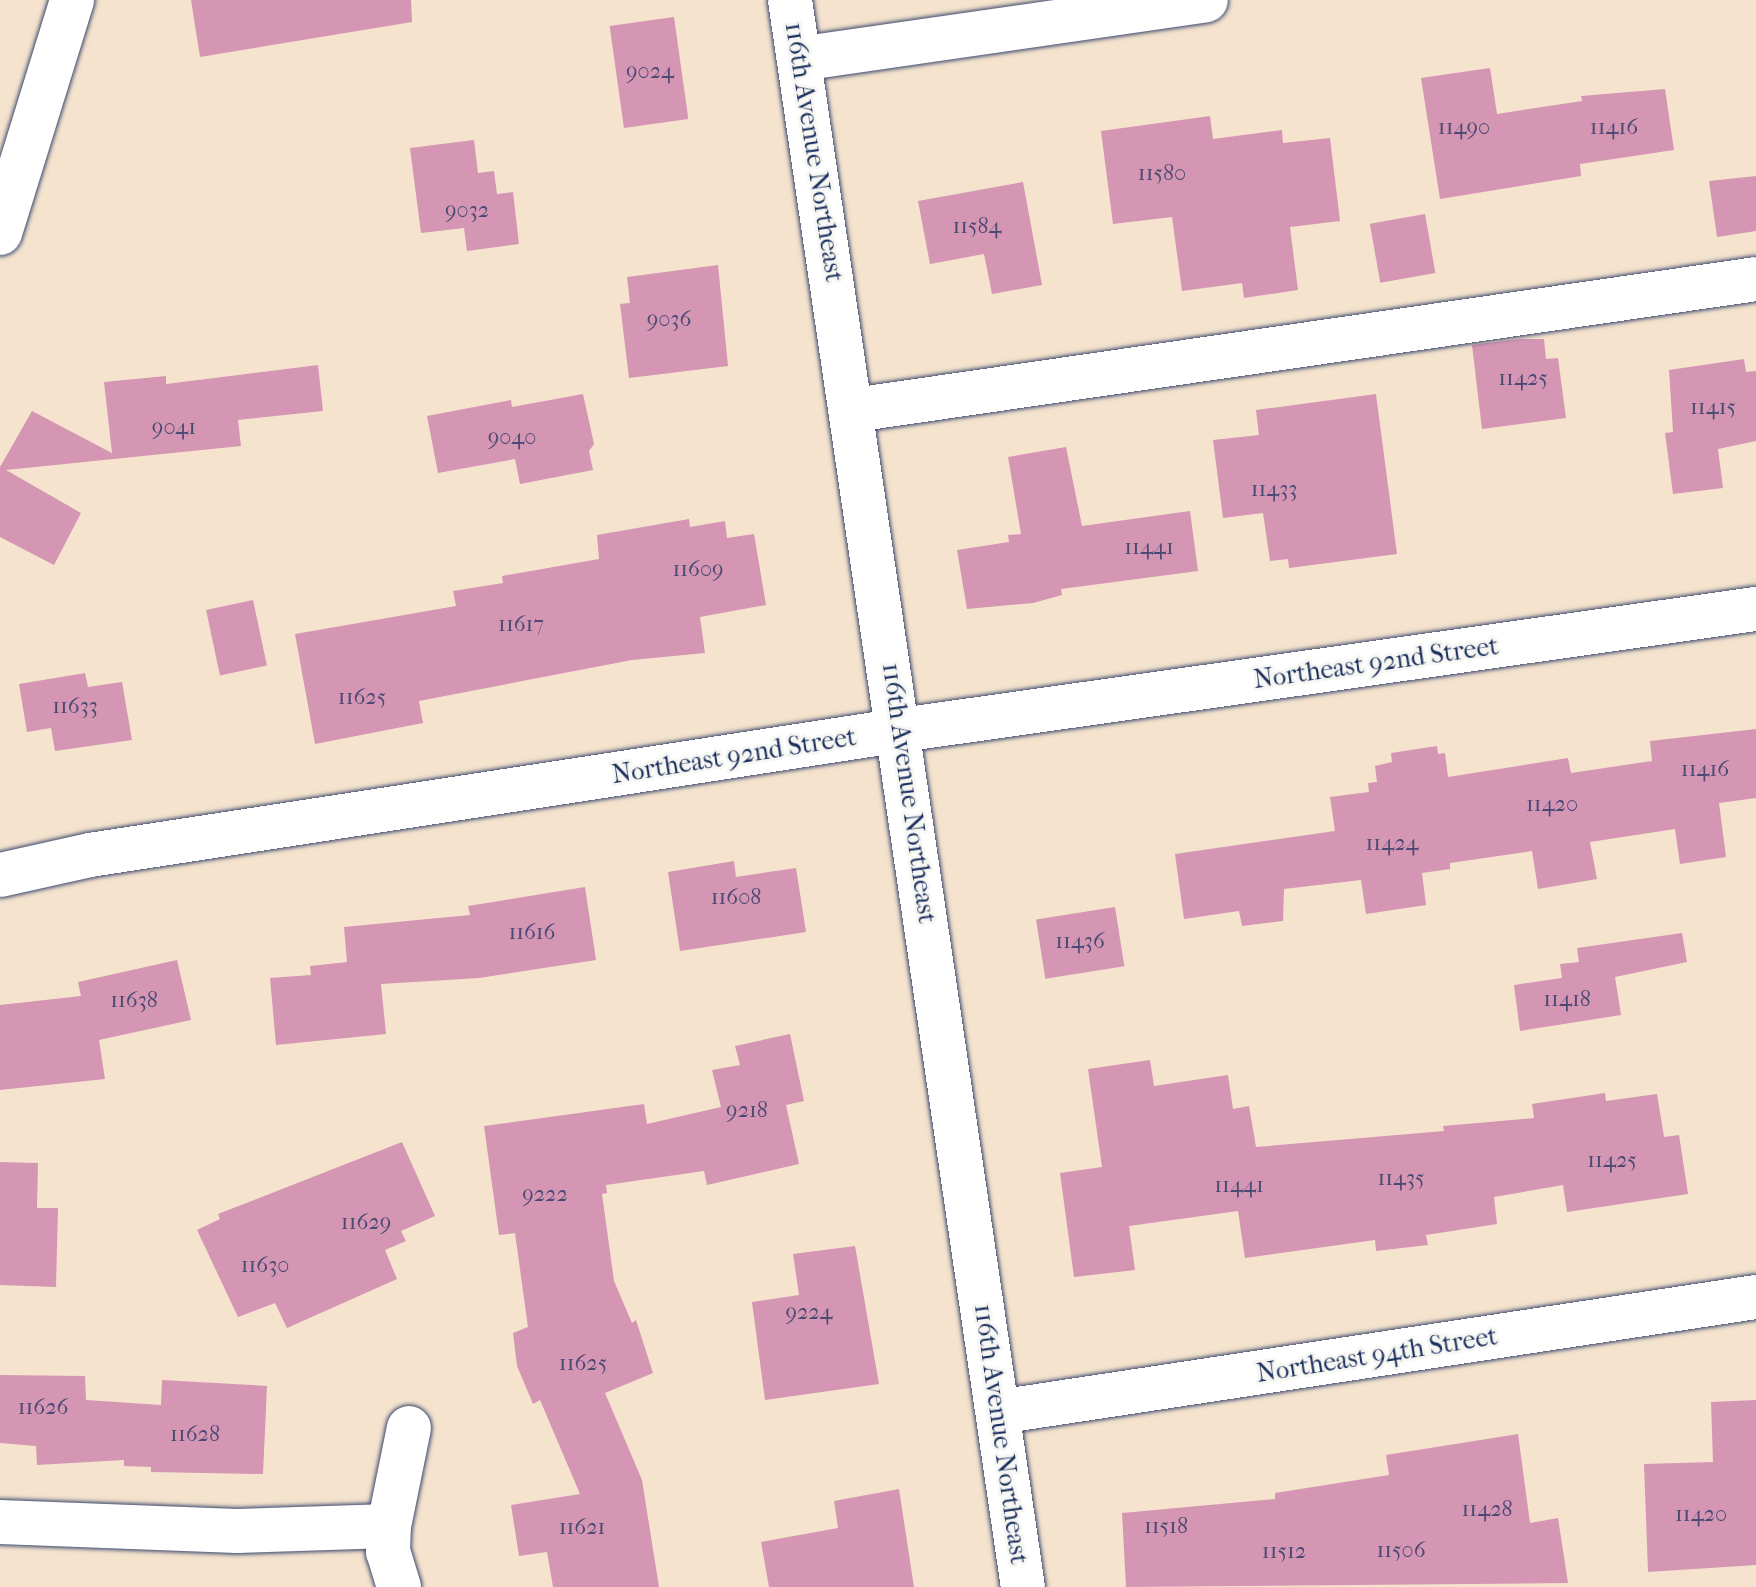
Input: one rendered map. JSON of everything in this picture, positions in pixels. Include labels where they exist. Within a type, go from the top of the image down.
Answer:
[{"type":"street","points":[[0,233],[72,0]]},
{"type":"street","name":"116th Avenue Northeast","points":[[790,0],[901,730],[1023,1587]]},
{"type":"street","points":[[799,59],[1206,0]]},
{"type":"street","points":[[854,410],[1756,279]]},
{"type":"street","name":"Northeast 92nd Street","points":[[0,875],[90,855],[901,730],[1756,609]]},
{"type":"street","name":"Northeast 94th Street","points":[[998,1412],[1756,1297]]},
{"type":"street","points":[[399,1587],[388,1552],[389,1526],[409,1428]]},
{"type":"street","points":[[0,1522],[237,1531],[389,1526]]},
{"type":"building","points":[[191,0],[411,0],[412,22],[200,57]]},
{"type":"building","points":[[674,17],[688,119],[624,128],[610,26]]},
{"type":"building","points":[[1490,68],[1497,114],[1582,101],[1581,96],[1665,89],[1674,150],[1580,164],[1581,176],[1440,199],[1421,78]]},
{"type":"building","points":[[1210,116],[1213,139],[1282,130],[1283,143],[1330,138],[1340,221],[1290,227],[1298,290],[1244,298],[1242,283],[1182,291],[1172,217],[1113,224],[1101,131]]},
{"type":"building","points":[[474,140],[478,173],[494,171],[497,194],[513,192],[519,244],[467,251],[464,228],[421,233],[410,148]]},
{"type":"building","points":[[1756,176],[1756,231],[1717,237],[1709,181]]},
{"type":"building","points":[[1023,182],[1042,285],[992,294],[984,254],[930,264],[918,201]]},
{"type":"building","points":[[1425,214],[1435,273],[1380,283],[1370,224]]},
{"type":"building","points":[[718,265],[728,366],[629,378],[620,304],[630,303],[627,277]]},
{"type":"building","points":[[1544,339],[1546,359],[1558,358],[1566,418],[1482,429],[1472,345]]},
{"type":"building","points":[[1744,359],[1746,372],[1756,371],[1756,441],[1718,449],[1723,488],[1673,494],[1665,433],[1673,432],[1669,370]]},
{"type":"building","points":[[318,365],[323,411],[238,420],[241,446],[6,470],[81,513],[54,565],[0,537],[0,467],[32,411],[112,453],[104,382],[166,376],[166,384]]},
{"type":"building","points":[[583,394],[594,444],[589,451],[593,470],[520,484],[515,459],[438,473],[427,416],[511,400],[512,407]]},
{"type":"building","points":[[1376,394],[1397,554],[1289,568],[1288,559],[1270,561],[1263,513],[1223,518],[1213,440],[1259,435],[1256,410]]},
{"type":"building","points":[[1066,447],[1082,526],[1190,511],[1198,571],[1061,589],[1062,595],[1033,603],[967,609],[957,550],[1009,542],[1008,535],[1021,534],[1008,457]]},
{"type":"building","points":[[689,519],[690,527],[725,521],[727,538],[754,534],[766,605],[700,617],[705,653],[632,660],[419,701],[423,723],[315,744],[295,634],[456,606],[453,591],[503,583],[502,576],[599,559],[597,535]]},
{"type":"building","points":[[253,600],[267,666],[220,676],[206,610]]},
{"type":"building","points":[[85,673],[88,687],[122,682],[132,740],[55,751],[51,728],[27,732],[19,684]]},
{"type":"building","points":[[1756,729],[1756,798],[1719,803],[1726,857],[1680,864],[1675,829],[1590,842],[1597,879],[1538,889],[1532,851],[1450,863],[1450,869],[1422,873],[1426,905],[1366,914],[1361,880],[1284,889],[1283,921],[1242,926],[1239,911],[1184,919],[1175,854],[1335,831],[1330,797],[1369,792],[1368,783],[1377,782],[1375,766],[1392,762],[1391,753],[1437,746],[1438,754],[1445,753],[1448,777],[1568,758],[1571,773],[1652,761],[1650,741]]},
{"type":"building","points":[[734,861],[736,877],[796,868],[806,932],[680,951],[668,872]]},
{"type":"building","points":[[585,887],[596,960],[479,978],[381,984],[386,1034],[276,1045],[270,978],[311,975],[310,966],[347,962],[344,927],[470,915],[468,906]]},
{"type":"building","points":[[1115,907],[1124,966],[1045,979],[1036,920]]},
{"type":"building","points":[[1682,933],[1687,962],[1615,977],[1621,1015],[1520,1031],[1514,985],[1562,978],[1560,964],[1579,962],[1577,948]]},
{"type":"building","points":[[177,960],[191,1020],[99,1040],[105,1079],[0,1090],[0,1005],[81,996],[78,982]]},
{"type":"building","points":[[790,1034],[804,1101],[786,1105],[799,1164],[707,1185],[704,1171],[606,1185],[607,1193],[602,1194],[614,1281],[632,1323],[636,1320],[653,1373],[605,1393],[642,1480],[659,1587],[553,1587],[547,1552],[519,1556],[511,1505],[580,1494],[540,1400],[533,1404],[517,1366],[513,1333],[528,1327],[515,1233],[499,1235],[484,1126],[644,1104],[647,1124],[721,1107],[712,1070],[740,1065],[735,1046]]},
{"type":"building","points":[[1150,1060],[1154,1086],[1228,1075],[1233,1109],[1249,1106],[1256,1147],[1444,1131],[1443,1126],[1534,1118],[1532,1104],[1605,1093],[1606,1101],[1657,1094],[1664,1137],[1679,1135],[1688,1194],[1567,1212],[1563,1185],[1494,1197],[1497,1224],[1426,1235],[1428,1245],[1376,1251],[1375,1240],[1245,1258],[1238,1211],[1129,1226],[1135,1270],[1074,1277],[1060,1173],[1102,1167],[1088,1069]]},
{"type":"building","points":[[402,1142],[435,1216],[401,1231],[406,1241],[385,1250],[397,1279],[287,1328],[275,1303],[238,1317],[197,1230],[220,1219],[218,1214]]},
{"type":"building","points":[[0,1162],[38,1163],[37,1208],[58,1208],[56,1287],[0,1285]]},
{"type":"building","points":[[855,1246],[879,1384],[765,1400],[752,1302],[799,1295],[793,1254]]},
{"type":"building","points":[[0,1375],[85,1376],[86,1400],[161,1405],[162,1380],[267,1386],[263,1474],[151,1472],[151,1467],[124,1466],[124,1460],[37,1465],[36,1446],[0,1443]]},
{"type":"building","points":[[1756,1400],[1756,1565],[1648,1572],[1644,1464],[1713,1462],[1711,1402]]},
{"type":"building","points":[[1518,1434],[1530,1523],[1558,1518],[1568,1583],[1126,1587],[1122,1513],[1275,1499],[1275,1493],[1389,1475],[1386,1455]]},
{"type":"building","points":[[899,1489],[914,1587],[769,1587],[761,1542],[838,1528],[834,1501]]}]
